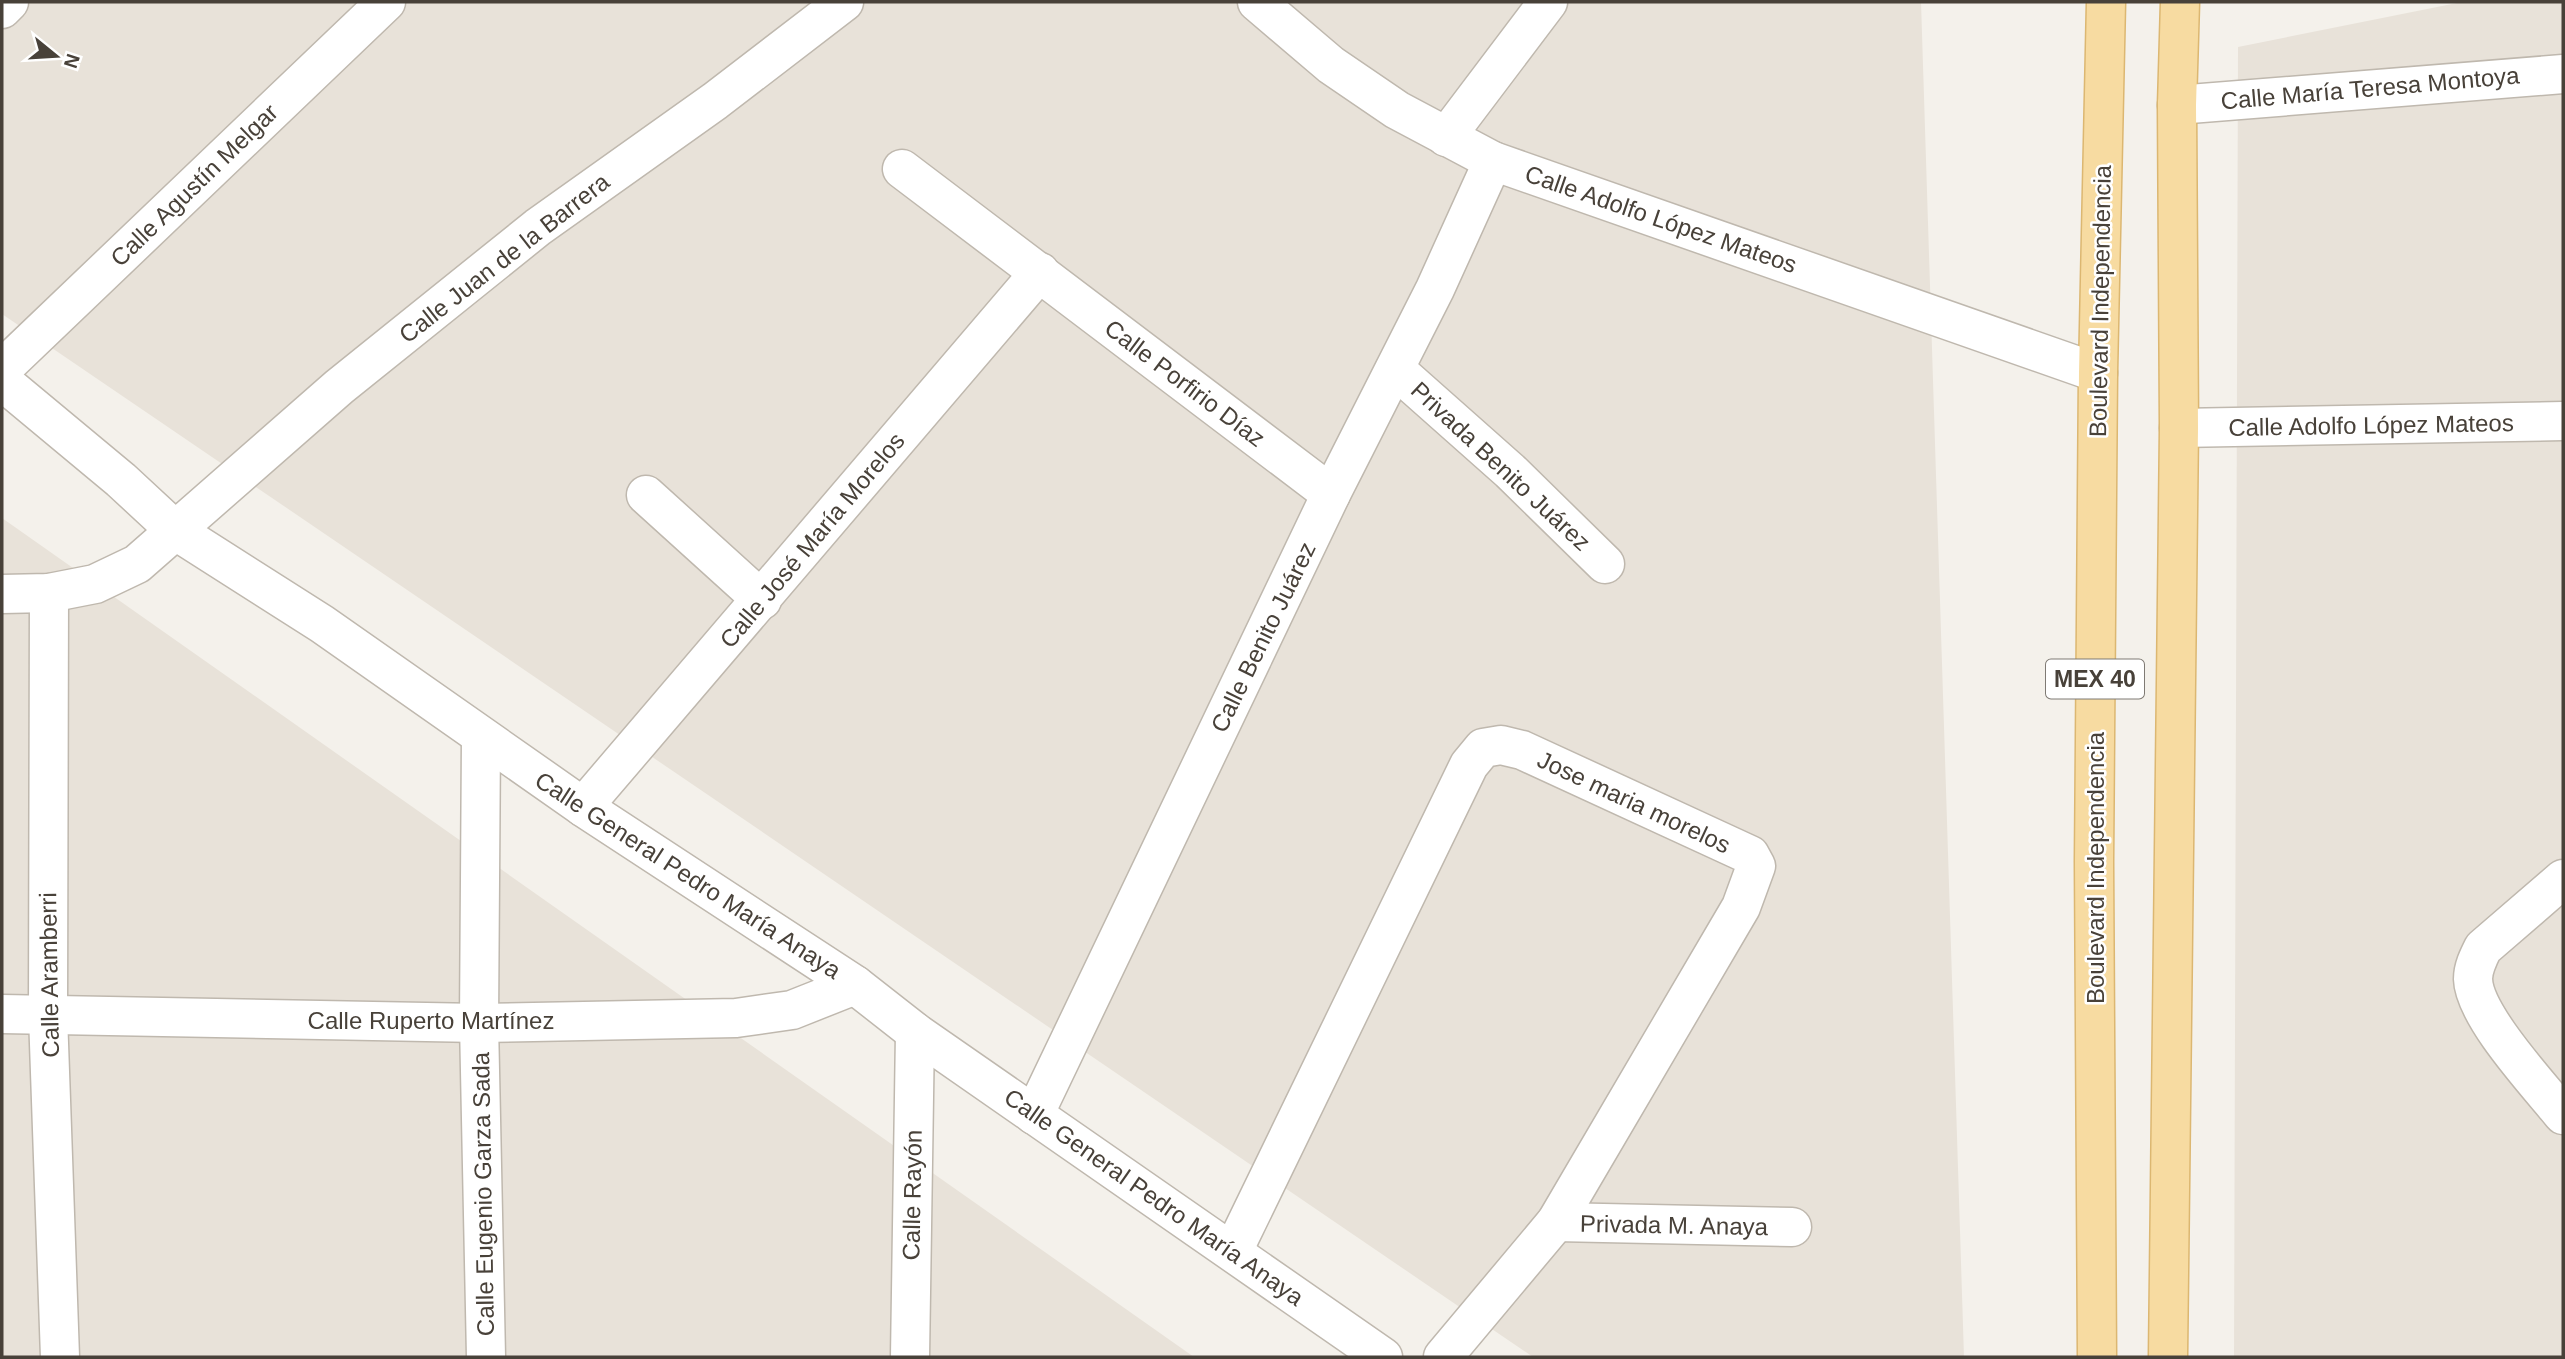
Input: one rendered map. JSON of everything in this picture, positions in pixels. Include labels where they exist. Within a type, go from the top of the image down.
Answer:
[{"type":"main road","name":"Boulevard Independencia","points":[[2097,1357],[2094,862],[2098,373],[2106,2]]},
{"type":"main road","name":"MEX 40","points":[[2168,1357],[2179,428],[2177,105],[2180,2]]},
{"type":"street","points":[[2,9],[9,2]]},
{"type":"street","name":"Calle Juan de la Barrera","points":[[2,594],[49,593],[95,584],[137,564],[339,387],[538,227],[715,101],[844,2]]},
{"type":"street","name":"Calle Adolfo López Mateos","points":[[1257,2],[1331,65],[1397,110],[1493,160],[2098,373]]},
{"type":"street","points":[[1446,137],[1548,2]]},
{"type":"street","name":"Calle Agustín Melgar","points":[[2,369],[381,4]]},
{"type":"street","name":"Calle María Teresa Montoya","points":[[2177,105],[2563,74]]},
{"type":"street","name":"Calle Benito Juárez","points":[[1034,1115],[1331,494],[1395,369],[1493,160]]},
{"type":"street","name":"Calle Porfirio Díaz","points":[[902,169],[1331,494]]},
{"type":"street","name":"Calle José María Morelos","points":[[583,807],[1040,272]]},
{"type":"street","name":"Privada Benito Juárez","points":[[1395,369],[1510,471],[1605,564]]},
{"type":"street","name":"Calle General Pedro María Anaya","points":[[2,381],[121,480],[176,531],[321,624],[583,807],[855,985],[915,1032],[1383,1357]]},
{"type":"street","name":"Calle Adolfo López Mateos","points":[[2179,428],[2563,421]]},
{"type":"street","points":[[646,495],[762,600]]},
{"type":"street","name":"Calle Aramberri","points":[[49,593],[48,1015],[60,1357]]},
{"type":"street","name":"Calle Eugenio Garza Sada","points":[[481,737],[479,1023],[486,1357]]},
{"type":"street","name":"Jose maria morelos","points":[[1233,1251],[1469,765],[1483,748],[1501,745],[1522,750],[1749,855],[1756,866],[1741,907],[1556,1222],[1443,1357]]},
{"type":"street","points":[[2563,879],[2483,948],[2475,963],[2473,980],[2479,1002],[2496,1032],[2563,1115]]},
{"type":"street","name":"Calle Ruperto Martínez","points":[[2,1014],[479,1023],[736,1018],[792,1010],[855,985]]},
{"type":"street","name":"Calle Rayón","points":[[910,1357],[915,1032]]},
{"type":"street","name":"Privada M. Anaya","points":[[1556,1222],[1792,1227]]},
{"type":"shaded area","points":[[2,2],[1921,2],[1964,1357],[1533,1357],[2,314]]},
{"type":"shaded area","points":[[2462,2],[2563,2],[2563,1357],[2234,1357],[2238,47]]},
{"type":"shaded area","points":[[2,518],[1194,1357],[2,1357]]}]
